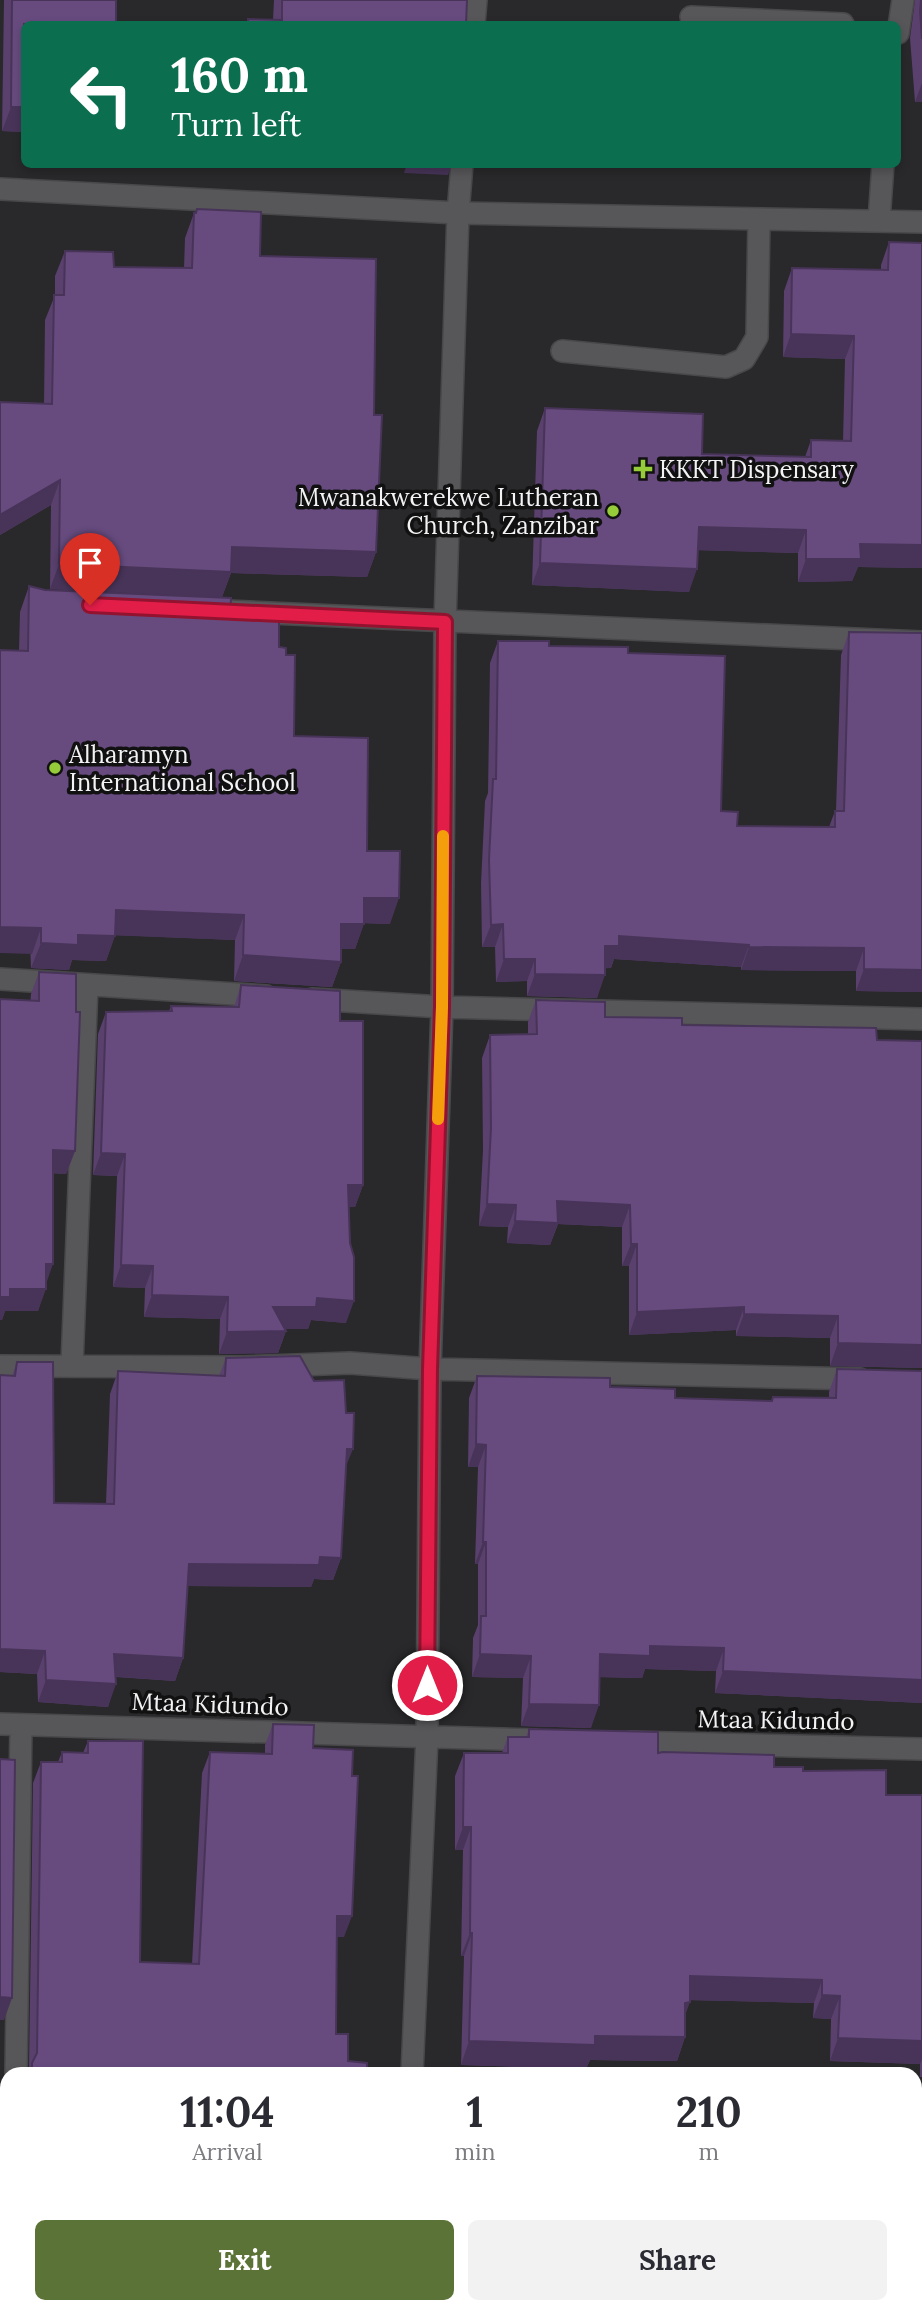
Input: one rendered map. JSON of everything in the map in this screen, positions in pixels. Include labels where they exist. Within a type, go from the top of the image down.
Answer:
[{"type":"street","points":[[474,21],[476,0]]},
{"type":"street","points":[[899,21],[903,0]]},
{"type":"street","points":[[691,17],[778,21]]},
{"type":"street","points":[[412,2067],[427,1738],[430,1369],[442,1007],[445,622],[462,168]]},
{"type":"street","points":[[879,221],[883,168]]},
{"type":"street","points":[[0,189],[458,213],[922,222]]},
{"type":"street","points":[[562,351],[726,367],[744,359],[757,337],[759,219]]},
{"type":"street","points":[[186,609],[922,642]]},
{"type":"street","points":[[0,979],[442,1007],[922,1019]]},
{"type":"street","points":[[72,1365],[87,985]]},
{"type":"street","points":[[0,1366],[244,1367],[350,1363],[430,1369],[881,1380]]},
{"type":"street","points":[[10,1725],[16,2067]]},
{"type":"street","name":"Mtaa Kidundo","points":[[10,1725],[551,1740]]},
{"type":"street","name":"Mtaa Kidundo","points":[[606,1742],[922,1749]]},
{"type":"building","points":[[12,0],[116,0],[116,21],[21,21],[21,107],[11,107]]},
{"type":"building","points":[[282,0],[467,0],[466,21],[248,21],[248,19],[282,20]]},
{"type":"building","points":[[922,0],[922,39],[920,11]]},
{"type":"building","points":[[197,209],[261,212],[260,256],[376,259],[374,415],[382,415],[376,552],[232,547],[231,572],[59,564],[60,480],[0,515],[0,402],[52,404],[54,295],[64,295],[65,251],[113,252],[114,267],[192,268],[194,213]]},
{"type":"building","points":[[889,242],[922,243],[922,545],[860,544],[861,559],[806,559],[806,530],[699,527],[697,569],[540,563],[545,408],[703,414],[702,454],[811,457],[811,440],[851,441],[854,336],[791,334],[792,268],[888,270]]},
{"type":"building","points":[[29,586],[45,590],[231,598],[230,617],[279,618],[279,647],[286,648],[286,655],[295,655],[294,736],[368,738],[367,851],[400,851],[399,898],[364,898],[364,924],[341,924],[341,962],[243,955],[244,915],[116,910],[115,936],[78,935],[78,945],[41,943],[41,928],[0,927],[0,650],[28,651]]},
{"type":"building","points":[[849,632],[922,633],[922,970],[864,969],[864,948],[749,947],[619,936],[619,946],[605,946],[605,975],[535,974],[535,959],[504,959],[503,924],[491,925],[489,860],[493,779],[496,779],[498,641],[549,641],[549,646],[628,647],[628,653],[725,656],[721,811],[738,812],[737,826],[835,827],[835,811],[844,811]]},
{"type":"building","points":[[39,972],[76,974],[76,1012],[80,1012],[75,1151],[53,1150],[53,1264],[46,1264],[46,1289],[10,1289],[10,1297],[0,1297],[0,999],[39,1001]]},
{"type":"building","points":[[241,985],[340,991],[340,1021],[363,1021],[363,1185],[348,1185],[350,1243],[354,1257],[354,1301],[317,1298],[316,1307],[273,1307],[286,1331],[227,1332],[228,1297],[152,1295],[153,1266],[121,1265],[125,1154],[101,1153],[106,1012],[172,1011],[171,1006],[239,1007]]},
{"type":"building","points":[[536,1000],[605,1002],[605,1017],[682,1018],[682,1025],[876,1028],[877,1040],[922,1041],[922,1345],[838,1343],[838,1316],[744,1314],[744,1307],[637,1312],[637,1244],[631,1244],[630,1205],[557,1201],[558,1223],[515,1221],[516,1205],[487,1204],[491,1128],[490,1035],[537,1034]]},
{"type":"building","points":[[300,1356],[314,1381],[344,1380],[346,1413],[354,1413],[353,1449],[347,1449],[341,1558],[320,1557],[319,1565],[189,1564],[183,1658],[114,1654],[116,1684],[46,1680],[45,1651],[0,1649],[0,1375],[15,1376],[17,1362],[53,1362],[54,1503],[114,1504],[118,1371],[225,1376],[226,1358]]},
{"type":"building","points":[[837,1369],[922,1371],[922,1680],[723,1671],[724,1648],[650,1646],[650,1656],[600,1654],[599,1705],[529,1704],[531,1656],[480,1654],[481,1616],[486,1616],[486,1542],[483,1542],[486,1445],[476,1444],[477,1376],[610,1378],[610,1387],[675,1389],[675,1398],[772,1401],[773,1397],[836,1398]]},
{"type":"building","points":[[273,1724],[314,1725],[313,1748],[353,1750],[352,1776],[358,1776],[352,1916],[337,1916],[336,2034],[348,2034],[348,2061],[367,2063],[367,2067],[32,2067],[37,2053],[41,1762],[62,1762],[62,1752],[88,1753],[88,1741],[143,1741],[140,1962],[199,1964],[210,1752],[272,1754]]},
{"type":"building","points":[[529,1729],[658,1732],[658,1753],[774,1755],[774,1767],[803,1767],[803,1771],[886,1770],[886,1795],[922,1795],[922,2041],[838,2038],[840,1996],[822,1995],[822,1980],[690,1976],[690,2002],[685,2003],[685,2037],[595,2036],[595,2045],[469,2041],[471,1827],[463,1827],[464,1753],[508,1753],[508,1737],[529,1737]]},
{"type":"building","points":[[0,1759],[15,1760],[12,1998],[0,1997]]},
{"type":"slow traffic","points":[[438,1119],[443,836]]},
{"type":"place","name":"KKKT Dispensary","points":[[643,469]]},
{"type":"place","name":"Mwanakwerekwe Lutheran Church, Zanzibar","points":[[613,511]]},
{"type":"place","name":"Alharamyn International School","points":[[55,768]]},
{"type":"route","points":[[90,605],[445,622],[442,1007],[430,1369],[427,1685]]}]
